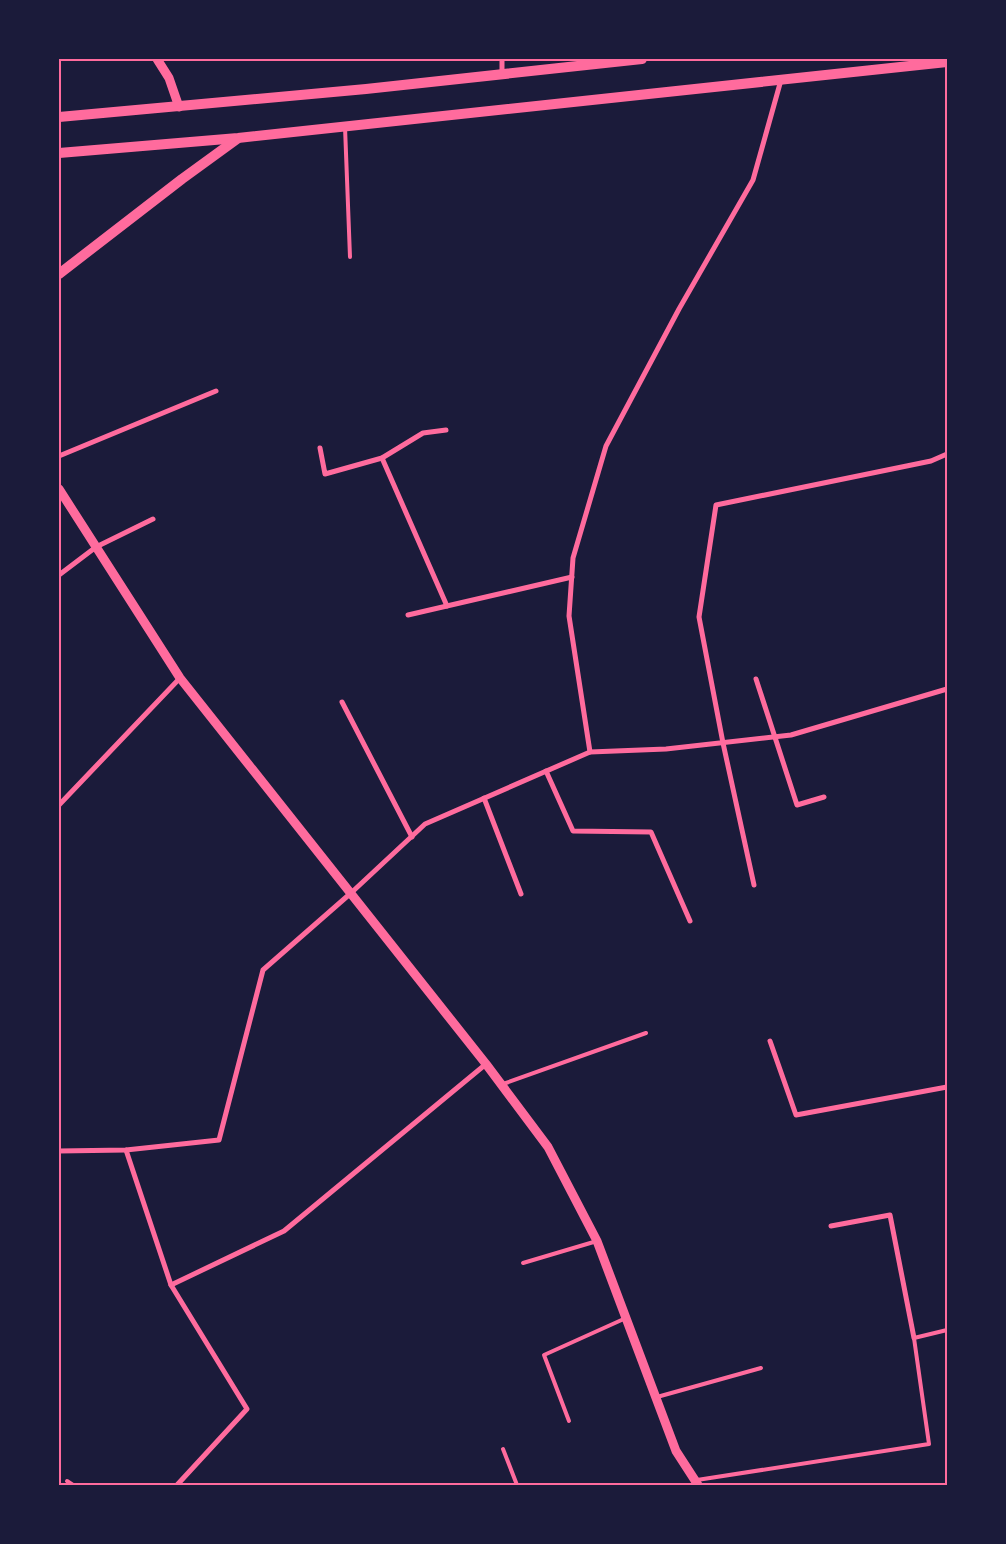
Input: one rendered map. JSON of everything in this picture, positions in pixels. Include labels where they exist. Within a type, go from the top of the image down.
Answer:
[{"type":"main road","points":[[59,117],[366,89],[642,59]]},
{"type":"main road","points":[[59,153],[238,138],[947,62]]},
{"type":"main road","points":[[59,274],[238,138]]},
{"type":"street","points":[[156,59],[169,78],[179,107]]},
{"type":"street","points":[[502,59],[502,74]]},
{"type":"street","points":[[590,752],[569,616],[573,558],[606,446],[679,308],[753,180],[781,80]]},
{"type":"street","points":[[59,456],[216,391]]},
{"type":"street","points":[[320,448],[325,474],[382,458],[423,433],[446,430]]},
{"type":"street","points":[[754,885],[723,743],[699,617],[716,506],[932,460],[947,454]]},
{"type":"street","points":[[382,458],[447,606]]},
{"type":"street","points":[[59,489],[180,678],[486,1064],[548,1147],[597,1241],[676,1451],[696,1483]]},
{"type":"street","points":[[59,575],[96,547],[153,519]]},
{"type":"street","points":[[408,615],[572,577]]},
{"type":"street","points":[[59,804],[180,678]]},
{"type":"street","points":[[756,679],[797,805],[824,797]]},
{"type":"street","points":[[59,1151],[126,1150],[219,1140],[263,970],[351,893],[425,824],[590,752],[666,749],[791,735],[947,689]]},
{"type":"street","points":[[342,702],[412,837]]},
{"type":"street","points":[[546,771],[573,831],[652,832],[690,921]]},
{"type":"street","points":[[484,798],[521,894]]},
{"type":"street","points":[[770,1041],[796,1115],[947,1087]]},
{"type":"street","points":[[171,1285],[284,1231],[486,1064]]},
{"type":"street","points":[[126,1150],[171,1285],[247,1409],[178,1485]]},
{"type":"street","points":[[831,1226],[890,1215],[914,1338]]},
{"type":"lane","points":[[345,127],[350,257]]},
{"type":"lane","points":[[500,1084],[646,1033]]},
{"type":"lane","points":[[523,1263],[597,1241]]},
{"type":"lane","points":[[569,1421],[544,1356],[626,1318]]},
{"type":"lane","points":[[696,1483],[929,1444],[914,1338],[947,1330]]},
{"type":"lane","points":[[656,1398],[761,1368]]},
{"type":"lane","points":[[503,1449],[517,1485]]},
{"type":"lane","points":[[67,1481],[73,1485]]}]
